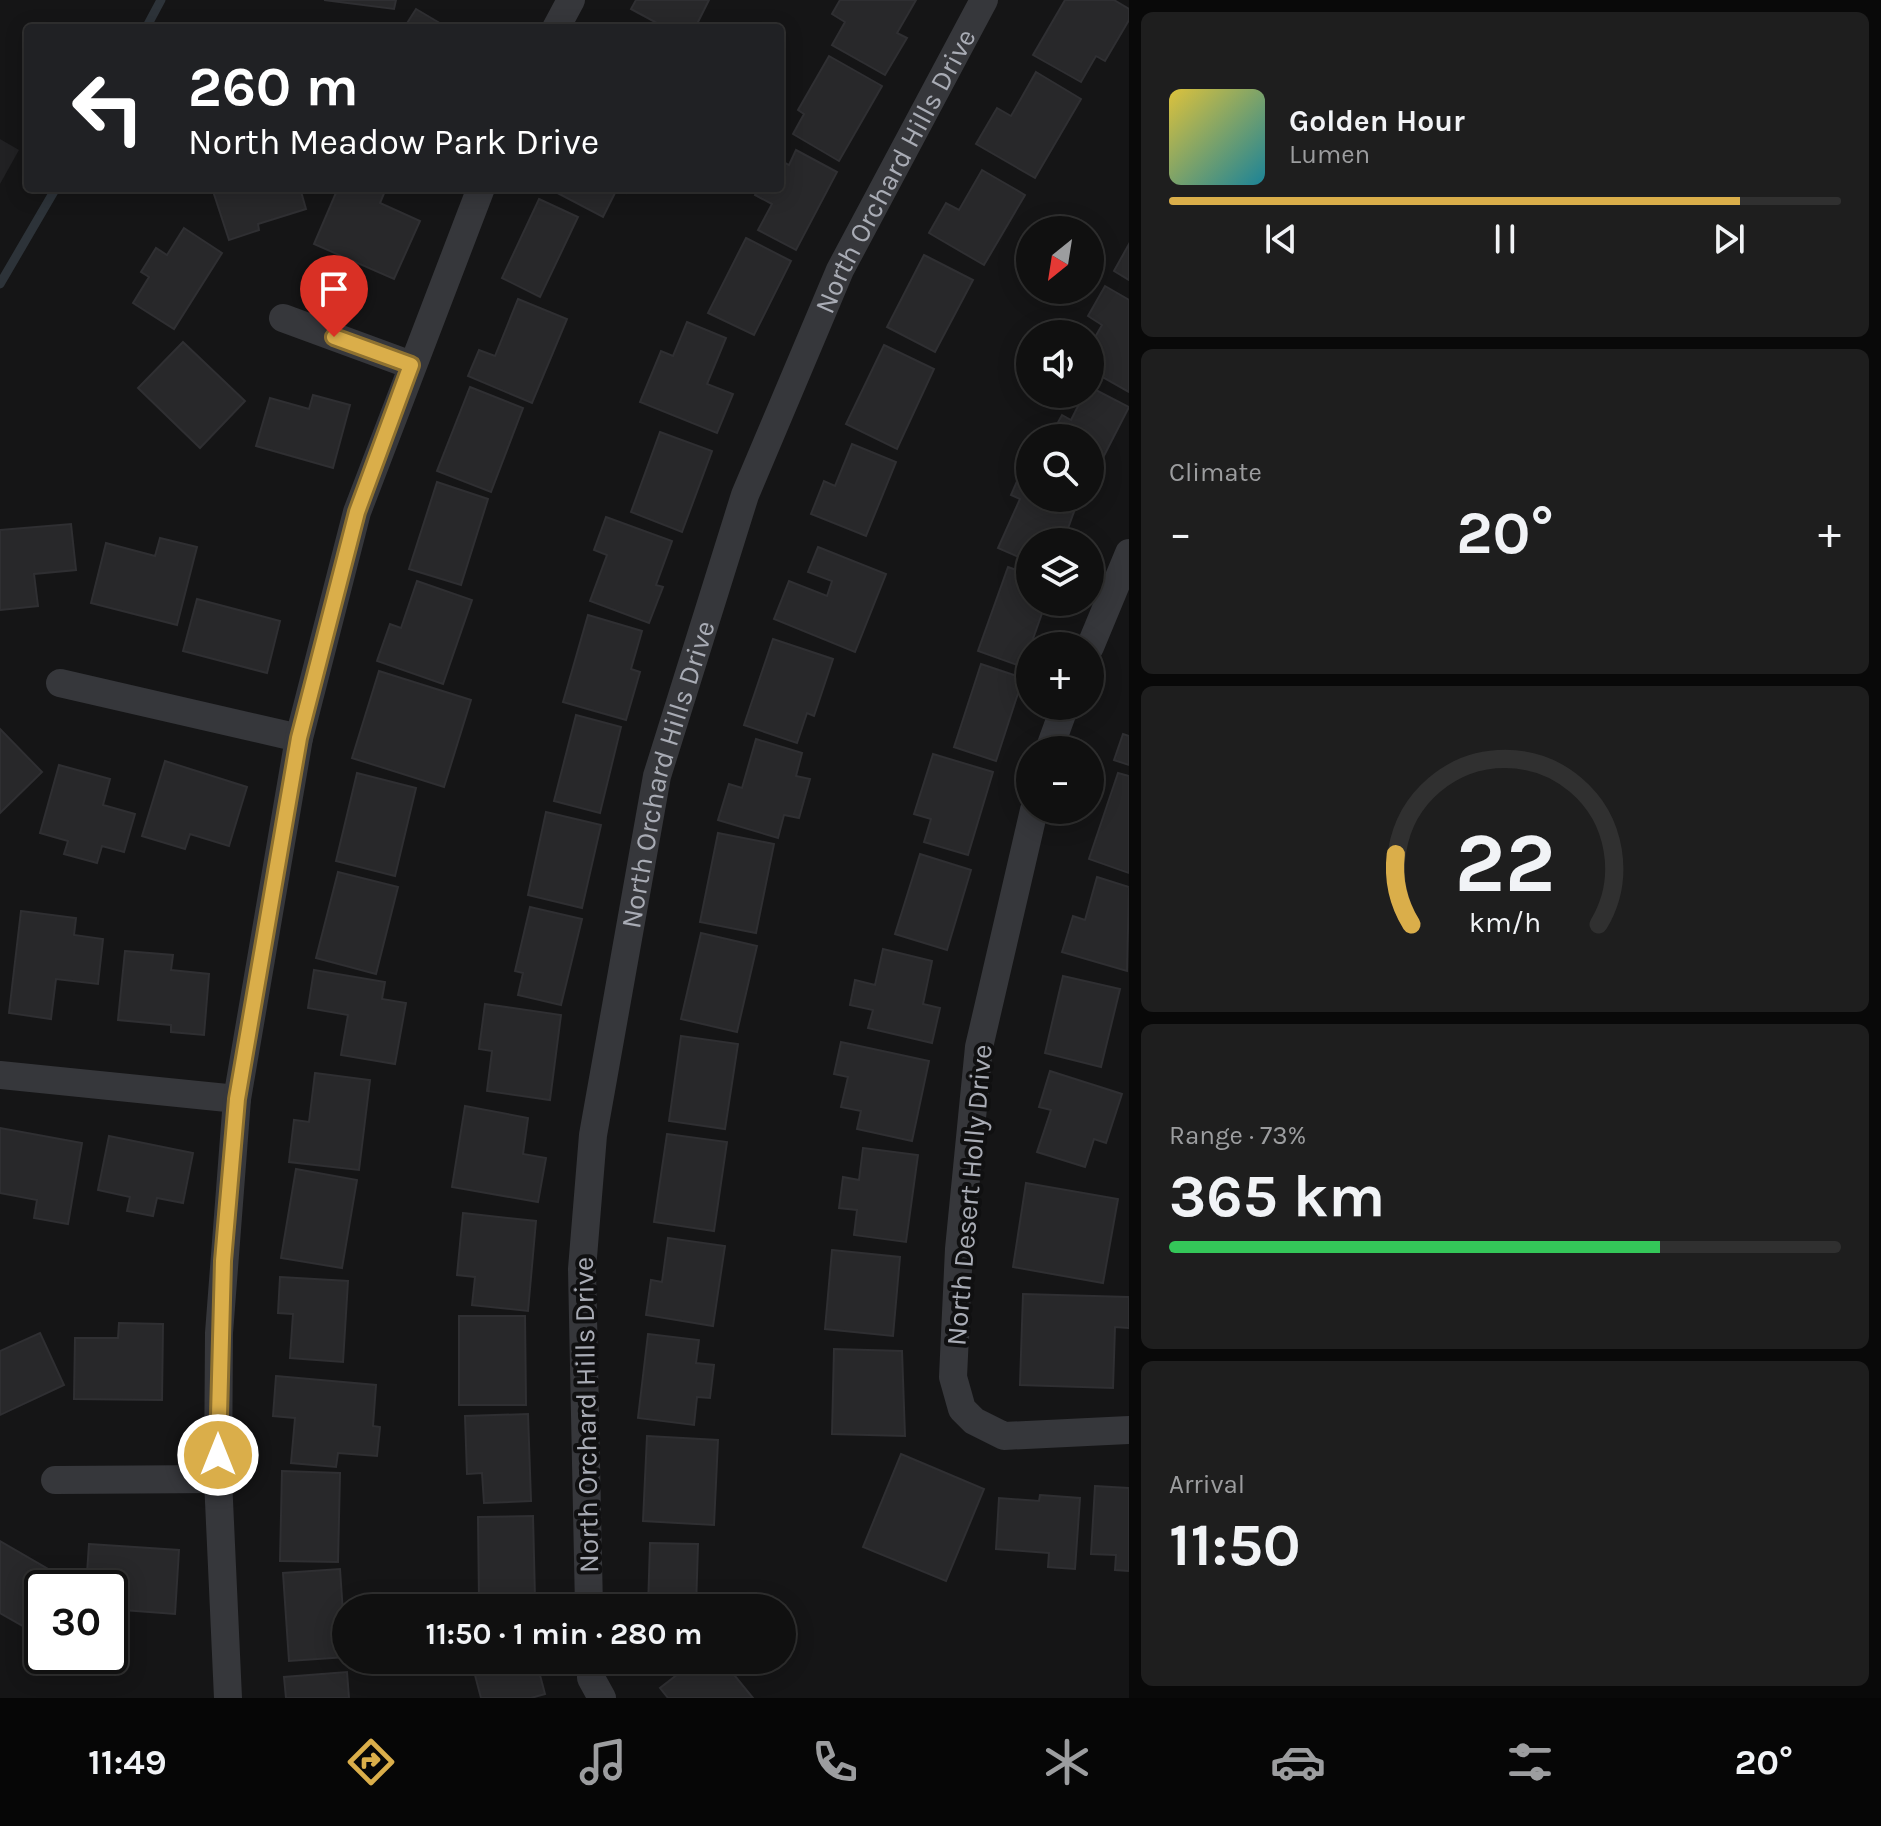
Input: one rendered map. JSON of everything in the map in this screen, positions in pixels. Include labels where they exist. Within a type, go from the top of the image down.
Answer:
[{"type":"street","points":[[558,24],[571,0]]},
{"type":"street","name":"North Orchard Hills Drive","points":[[588,1594],[583,1463],[582,1269],[593,1135],[657,776],[745,495],[840,270],[984,0]]},
{"type":"street","points":[[228,1698],[218,1479],[223,1261],[237,1099],[299,738],[357,512],[479,192]]},
{"type":"street","points":[[283,318],[411,365]]},
{"type":"street","points":[[1096,632],[1129,553]]},
{"type":"street","points":[[60,683],[299,738]]},
{"type":"street","name":"North Desert Holly Drive","points":[[1031,824],[979,1047],[959,1249],[953,1377],[962,1409],[974,1421],[1004,1436],[1129,1430]]},
{"type":"street","points":[[0,1075],[237,1099]]},
{"type":"street","points":[[55,1480],[218,1479]]},
{"type":"street","points":[[591,1674],[602,1698]]},
{"type":"shaded area","points":[[0,139],[19,150],[0,184]]},
{"type":"building","points":[[324,0],[396,0],[394,9]]},
{"type":"building","points":[[636,0],[709,0],[697,24],[659,24],[631,9]]},
{"type":"building","points":[[840,0],[916,0],[897,33],[907,38],[885,75],[832,45],[845,22],[832,14]]},
{"type":"building","points":[[1065,0],[1114,0],[1129,9],[1129,20],[1105,61],[1096,56],[1081,82],[1033,55]]},
{"type":"building","points":[[416,9],[441,24],[407,24]]},
{"type":"building","points":[[829,56],[882,86],[839,161],[793,134],[804,114],[798,110]]},
{"type":"building","points":[[1036,72],[1081,99],[1035,178],[976,144],[997,108],[1011,116]]},
{"type":"building","points":[[796,150],[837,172],[796,250],[758,230],[772,204],[755,195],[756,192],[784,192],[784,162],[789,165]]},
{"type":"building","points":[[982,170],[1025,195],[984,265],[929,233],[946,203],[959,210]]},
{"type":"building","points":[[213,192],[301,192],[306,209],[258,224],[259,230],[229,240]]},
{"type":"building","points":[[336,192],[385,192],[380,203],[420,221],[394,279],[314,244]]},
{"type":"building","points":[[556,192],[616,192],[603,217]]},
{"type":"building","points":[[539,199],[578,217],[540,297],[502,278]]},
{"type":"building","points":[[184,228],[222,253],[174,329],[133,303],[149,277],[141,272],[156,248],[167,255]]},
{"type":"building","points":[[746,238],[791,261],[754,335],[708,313]]},
{"type":"building","points":[[1129,244],[1129,280],[1114,271]]},
{"type":"building","points":[[924,255],[973,280],[935,352],[887,327]]},
{"type":"building","points":[[1104,288],[1129,300],[1129,392],[1104,378],[1104,320],[1088,316],[1095,304],[1104,304]]},
{"type":"building","points":[[518,299],[567,319],[532,403],[468,376],[479,350],[495,356]]},
{"type":"building","points":[[687,322],[726,338],[707,384],[733,394],[717,433],[640,402],[661,351],[673,356]]},
{"type":"building","points":[[183,342],[245,401],[200,448],[138,388]]},
{"type":"building","points":[[884,345],[934,369],[897,449],[846,424]]},
{"type":"building","points":[[470,387],[523,408],[491,492],[437,471]]},
{"type":"building","points":[[1104,394],[1129,407],[1104,456],[1104,424],[1057,424],[1062,415],[1071,420],[1077,408],[1104,408]]},
{"type":"building","points":[[313,395],[350,405],[333,468],[256,446],[270,398],[309,409]]},
{"type":"building","points":[[660,432],[712,451],[682,532],[631,512]]},
{"type":"building","points":[[852,444],[896,462],[866,536],[811,514],[824,481],[835,486]]},
{"type":"building","points":[[437,482],[488,499],[461,585],[409,569]]},
{"type":"building","points":[[1016,508],[1016,512],[1074,512],[1068,528],[1016,528],[1016,556],[998,548]]},
{"type":"building","points":[[606,517],[672,541],[656,585],[663,587],[649,623],[590,601],[607,555],[594,550]]},
{"type":"building","points":[[71,524],[76,570],[34,574],[38,606],[0,610],[0,530]]},
{"type":"building","points":[[160,538],[197,547],[177,625],[91,603],[106,543],[155,556]]},
{"type":"building","points":[[818,547],[886,574],[855,652],[774,619],[789,581],[827,596],[832,581],[808,572]]},
{"type":"building","points":[[1008,567],[1016,570],[1016,616],[1041,616],[1035,632],[1016,632],[1016,665],[978,651]]},
{"type":"building","points":[[417,581],[472,600],[443,684],[377,661],[390,624],[401,628]]},
{"type":"building","points":[[197,599],[280,621],[267,673],[183,651]]},
{"type":"building","points":[[588,615],[642,631],[631,669],[640,672],[626,720],[563,702]]},
{"type":"building","points":[[773,639],[833,659],[814,716],[807,713],[797,743],[744,725]]},
{"type":"building","points":[[981,664],[1016,676],[1016,700],[996,761],[954,747]]},
{"type":"building","points":[[379,671],[471,700],[444,787],[352,758]]},
{"type":"building","points":[[576,715],[621,727],[600,813],[554,801]]},
{"type":"building","points":[[0,729],[42,772],[0,813]]},
{"type":"building","points":[[1123,734],[1129,736],[1129,765],[1114,760]]},
{"type":"building","points":[[756,739],[802,753],[796,776],[810,779],[799,818],[784,815],[778,838],[718,820],[729,784],[742,788]]},
{"type":"building","points":[[933,754],[993,772],[968,855],[924,842],[931,819],[914,814]]},
{"type":"building","points":[[165,761],[247,787],[229,846],[190,834],[185,849],[142,836]]},
{"type":"building","points":[[59,765],[110,779],[103,805],[135,814],[124,852],[102,846],[97,863],[64,854],[68,841],[40,833]]},
{"type":"building","points":[[357,773],[416,788],[395,876],[336,861]]},
{"type":"building","points":[[1118,773],[1129,776],[1129,873],[1089,859],[1101,824],[1104,824],[1104,815]]},
{"type":"building","points":[[546,812],[601,825],[582,908],[528,895]]},
{"type":"building","points":[[718,833],[774,844],[756,933],[700,922]]},
{"type":"building","points":[[920,854],[971,870],[947,950],[895,934]]},
{"type":"building","points":[[338,872],[398,887],[376,974],[316,958]]},
{"type":"building","points":[[1097,877],[1129,887],[1127,971],[1062,952],[1073,916],[1085,920]]},
{"type":"building","points":[[530,907],[582,919],[561,1005],[518,995],[523,973],[515,971]]},
{"type":"building","points":[[21,911],[76,918],[74,935],[103,939],[98,984],[56,979],[51,1019],[9,1013]]},
{"type":"building","points":[[701,933],[757,946],[737,1032],[681,1019]]},
{"type":"building","points":[[883,949],[932,961],[923,1004],[940,1008],[932,1043],[868,1028],[873,1010],[850,1005],[855,980],[875,985]]},
{"type":"building","points":[[125,951],[173,955],[171,970],[209,974],[204,1035],[171,1032],[171,1025],[118,1020]]},
{"type":"building","points":[[314,970],[385,982],[382,999],[406,1003],[395,1064],[341,1055],[348,1015],[308,1008]]},
{"type":"building","points":[[1063,976],[1120,989],[1101,1067],[1045,1053]]},
{"type":"building","points":[[485,1004],[561,1015],[550,1100],[487,1091],[492,1051],[479,1049]]},
{"type":"building","points":[[681,1036],[738,1044],[725,1129],[669,1121]]},
{"type":"building","points":[[841,1042],[929,1061],[912,1141],[857,1129],[861,1111],[841,1107],[848,1077],[834,1074]]},
{"type":"building","points":[[1050,1071],[1122,1094],[1106,1143],[1094,1139],[1085,1167],[1037,1152],[1051,1110],[1039,1107]]},
{"type":"building","points":[[315,1073],[370,1080],[359,1170],[289,1162],[294,1120],[309,1122]]},
{"type":"building","points":[[465,1106],[528,1118],[523,1154],[546,1158],[538,1202],[452,1187]]},
{"type":"building","points":[[0,1128],[82,1143],[68,1224],[34,1218],[37,1200],[0,1193]]},
{"type":"building","points":[[667,1134],[727,1142],[714,1231],[654,1222]]},
{"type":"building","points":[[109,1136],[193,1153],[183,1203],[157,1198],[153,1216],[127,1211],[130,1197],[98,1190]]},
{"type":"building","points":[[863,1148],[918,1155],[906,1242],[854,1235],[857,1210],[839,1208],[843,1177],[859,1180]]},
{"type":"building","points":[[296,1169],[357,1180],[342,1268],[281,1258]]},
{"type":"building","points":[[1026,1183],[1118,1199],[1103,1283],[1013,1267]]},
{"type":"building","points":[[463,1213],[536,1221],[528,1311],[472,1305],[475,1277],[457,1275]]},
{"type":"building","points":[[668,1238],[725,1246],[713,1326],[646,1315],[651,1280],[662,1282]]},
{"type":"building","points":[[832,1250],[900,1257],[893,1336],[825,1329]]},
{"type":"building","points":[[280,1277],[348,1281],[343,1362],[290,1358],[293,1314],[278,1313]]},
{"type":"building","points":[[1023,1294],[1129,1297],[1129,1328],[1115,1327],[1113,1388],[1020,1385]]},
{"type":"building","points":[[459,1316],[525,1316],[526,1405],[459,1405]]},
{"type":"building","points":[[119,1323],[163,1324],[162,1400],[74,1399],[75,1338],[118,1338]]},
{"type":"building","points":[[40,1333],[64,1385],[0,1415],[0,1351]]},
{"type":"building","points":[[648,1334],[699,1340],[696,1363],[714,1365],[710,1398],[697,1397],[694,1425],[638,1418]]},
{"type":"building","points":[[834,1349],[902,1351],[905,1436],[832,1434]]},
{"type":"building","points":[[276,1376],[376,1385],[373,1426],[380,1427],[377,1456],[338,1453],[336,1467],[291,1463],[295,1418],[273,1416]]},
{"type":"building","points":[[528,1414],[531,1501],[484,1503],[482,1473],[467,1474],[465,1416]]},
{"type":"building","points":[[647,1436],[718,1440],[714,1525],[643,1521]]},
{"type":"building","points":[[901,1454],[984,1489],[946,1581],[863,1547]]},
{"type":"building","points":[[282,1471],[340,1473],[338,1562],[280,1561]]},
{"type":"building","points":[[1095,1486],[1129,1488],[1129,1571],[1115,1570],[1116,1555],[1091,1554]]},
{"type":"building","points":[[1040,1495],[1080,1498],[1075,1569],[1048,1567],[1049,1553],[996,1549],[999,1498],[1039,1501]]},
{"type":"building","points":[[533,1516],[535,1594],[479,1594],[478,1517]]},
{"type":"building","points":[[0,1541],[50,1570],[24,1570],[24,1627],[0,1613]]},
{"type":"building","points":[[650,1543],[698,1544],[696,1594],[648,1594]]},
{"type":"building","points":[[89,1544],[179,1550],[175,1614],[128,1610],[128,1570],[87,1570]]},
{"type":"building","points":[[340,1569],[342,1594],[332,1594],[332,1658],[289,1661],[283,1573]]},
{"type":"building","points":[[347,1674],[349,1698],[286,1698],[284,1677]]},
{"type":"building","points":[[475,1674],[540,1674],[545,1694],[531,1698],[481,1698]]},
{"type":"building","points":[[678,1674],[733,1674],[753,1698],[668,1698],[660,1688]]},
{"type":"waterway","points":[[148,24],[161,0]]},
{"type":"waterway","points":[[0,284],[54,192]]},
{"type":"route","points":[[218,1455],[219,1333],[237,1099],[299,738],[357,512],[411,365],[334,337]]}]
